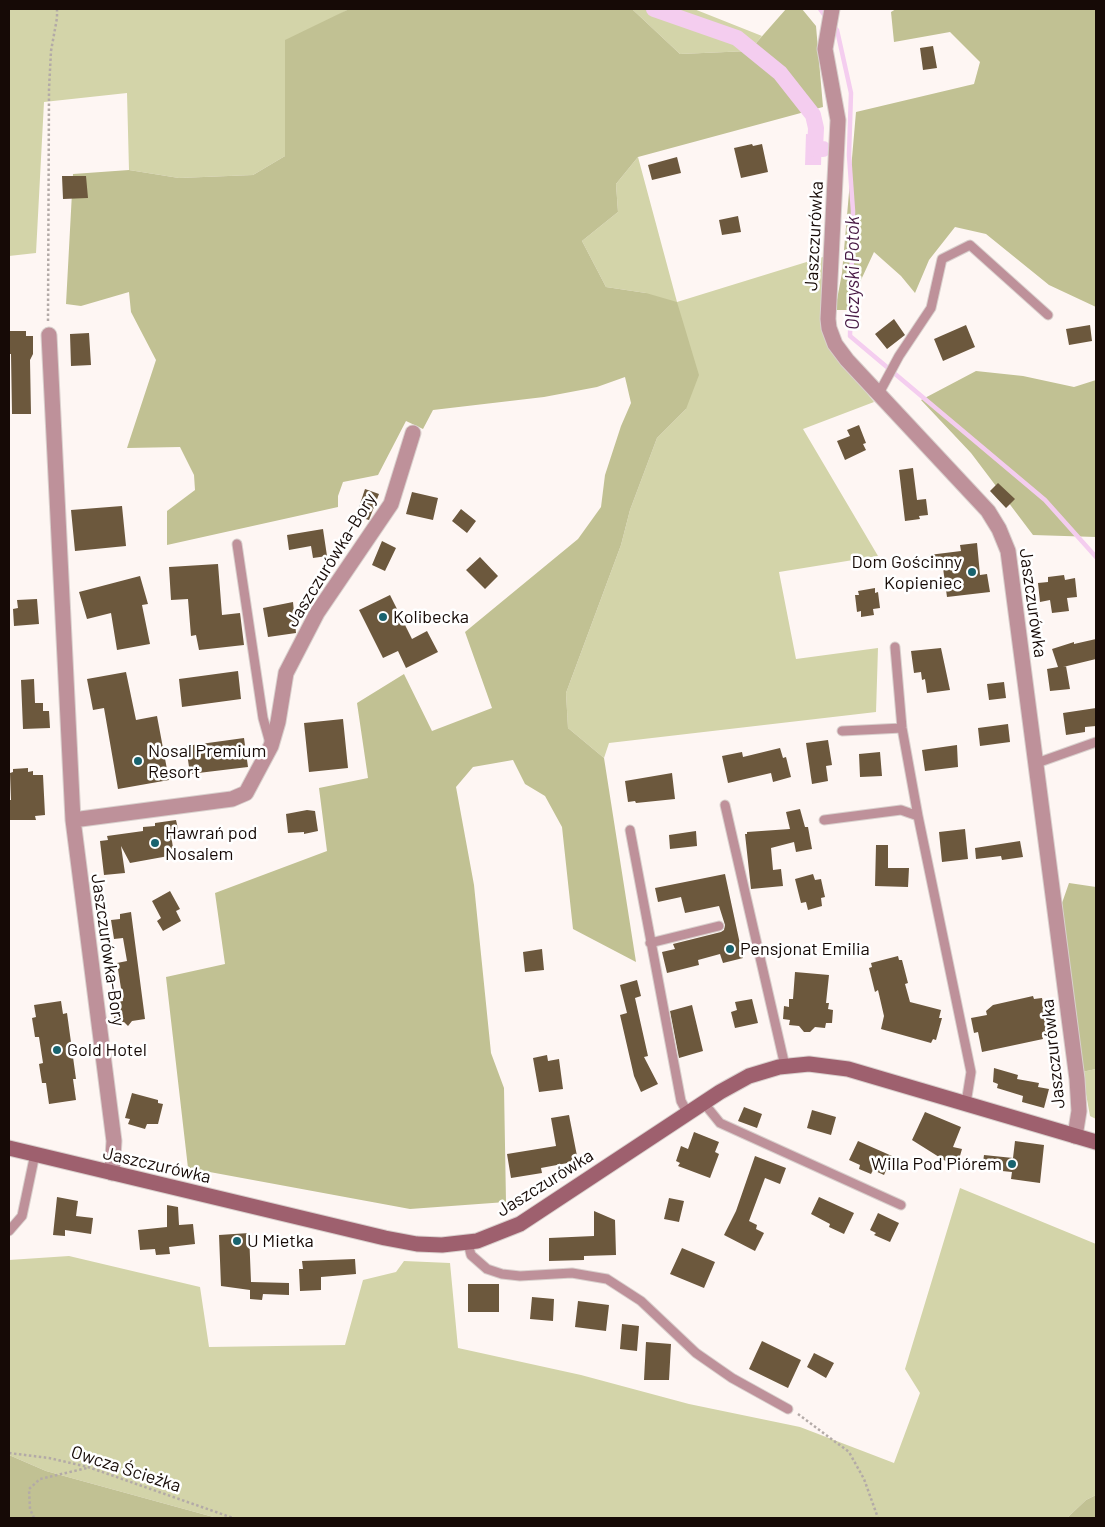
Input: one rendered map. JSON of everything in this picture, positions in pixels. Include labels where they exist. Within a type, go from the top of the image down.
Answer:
[{"type":"street","name":"Jaszczurówka","points":[[832,9],[825,48],[838,120],[828,319],[835,344],[878,395],[979,500],[995,521],[1004,540],[1013,577],[1034,764],[1077,1078],[1079,1111],[1075,1136]]},
{"type":"street","name":"Jaszczurówka-Bory","points":[[49,335],[73,820],[114,1141],[112,1173]]},
{"type":"street","name":"Jaszczurówka-Bory","points":[[73,820],[232,799],[246,793],[271,746],[278,722],[286,673],[317,613],[391,504],[413,433]]},
{"type":"street","name":"Jaszczurówka","points":[[9,1148],[397,1241],[433,1245],[468,1243],[494,1236],[520,1224],[703,1102],[749,1076],[785,1066],[809,1064],[848,1068],[1096,1142]]},
{"type":"lane","points":[[878,395],[899,356],[931,308],[942,258],[970,246],[1048,314]]},
{"type":"lane","points":[[237,544],[263,718],[271,746]]},
{"type":"lane","points":[[895,647],[902,728],[918,816],[971,1072],[966,1103]]},
{"type":"lane","points":[[842,732],[902,728]]},
{"type":"lane","points":[[1034,764],[1096,742]]},
{"type":"lane","points":[[725,805],[785,1066]]},
{"type":"lane","points":[[824,820],[901,810],[918,816]]},
{"type":"lane","points":[[630,830],[681,1101],[688,1112]]},
{"type":"lane","points":[[650,943],[719,926]]},
{"type":"lane","points":[[703,1102],[720,1123],[901,1205]]},
{"type":"lane","points":[[9,1231],[22,1216],[35,1154]]},
{"type":"lane","points":[[468,1243],[471,1256],[487,1269],[502,1274],[520,1276],[572,1273],[607,1278],[641,1301],[696,1353],[732,1378],[788,1409]]},
{"type":"path","points":[[49,335],[49,89],[51,51],[58,18],[57,9]]},
{"type":"path","points":[[788,1409],[806,1418],[849,1452],[864,1479],[878,1518]]},
{"type":"path","name":"Owcza Ścieżka","points":[[9,1453],[49,1458],[88,1467],[233,1518]]},
{"type":"path","points":[[34,1518],[30,1509],[29,1489],[40,1479],[88,1467]]},
{"type":"green space","points":[[9,9],[349,9],[327,21],[285,105],[285,156],[253,175],[179,178],[129,170],[127,93],[44,102],[36,253],[9,256]]},
{"type":"green space","points":[[349,9],[632,9],[680,54],[749,51],[786,9],[802,9],[816,26],[823,107],[638,157],[616,184],[618,212],[582,241],[606,287],[646,293],[677,302],[699,375],[686,409],[657,438],[630,510],[621,545],[566,693],[568,728],[604,758],[636,962],[573,929],[562,827],[545,796],[525,784],[513,760],[473,767],[456,787],[474,885],[491,1053],[504,1088],[506,1202],[410,1209],[188,1168],[166,977],[225,964],[215,893],[327,851],[319,788],[368,778],[357,703],[404,674],[432,731],[492,708],[465,632],[578,539],[601,507],[605,475],[621,426],[631,403],[625,377],[597,387],[544,397],[433,410],[423,429],[406,421],[378,475],[343,482],[338,496],[338,507],[167,545],[167,511],[195,490],[194,475],[180,447],[127,448],[156,360],[131,312],[129,292],[81,306],[66,304],[73,174],[129,170],[179,178],[253,175],[285,156],[285,40]]},
{"type":"green space","points":[[632,9],[694,9],[762,36],[749,51],[680,54]]},
{"type":"green space","points":[[896,9],[1096,9],[1096,307],[1049,285],[986,234],[955,227],[929,260],[915,293],[901,276],[874,252],[847,310],[835,310],[842,273],[856,112],[974,84],[980,62],[950,32],[894,42],[891,12]]},
{"type":"green space","points":[[638,157],[677,302],[826,256],[829,345],[874,402],[803,429],[878,556],[779,572],[796,659],[878,648],[876,712],[609,743],[604,758],[568,728],[566,693],[621,545],[630,510],[657,438],[686,409],[646,293],[606,287],[582,241],[618,212],[616,184]]},
{"type":"green space","points":[[976,371],[1023,376],[1074,387],[1096,380],[1096,537],[1033,535],[971,453],[921,400]]},
{"type":"green space","points":[[1069,883],[1096,887],[1096,1069],[1082,1072],[1062,903]]},
{"type":"green space","points":[[1096,1069],[1096,1119],[1090,1116],[1082,1072]]},
{"type":"green space","points":[[960,1188],[1096,1244],[1096,1495],[1086,1500],[1067,1518],[217,1518],[46,1471],[9,1455],[9,1260],[69,1256],[200,1287],[209,1347],[345,1345],[363,1280],[396,1272],[404,1261],[450,1263],[458,1348],[581,1375],[689,1404],[800,1427],[894,1463],[920,1393],[905,1369]]},
{"type":"green space","points":[[9,1455],[46,1471],[217,1518],[9,1518]]},
{"type":"green space","points":[[1096,1495],[1096,1518],[1067,1518],[1086,1500]]},
{"type":"shaded area","points":[[806,134],[822,135],[821,165],[805,165]]},
{"type":"building","points":[[933,46],[937,68],[923,70],[920,48]]},
{"type":"building","points":[[752,144],[753,146],[762,144],[768,172],[741,178],[734,148]]},
{"type":"building","points":[[677,157],[681,173],[652,180],[648,165]]},
{"type":"building","points":[[62,176],[86,176],[88,198],[63,199]]},
{"type":"building","points":[[738,216],[741,232],[722,235],[719,220]]},
{"type":"building","points":[[894,319],[905,335],[887,349],[875,334]]},
{"type":"building","points":[[966,325],[975,347],[943,361],[934,339]]},
{"type":"building","points":[[1090,325],[1092,341],[1069,345],[1066,329]]},
{"type":"building","points":[[9,331],[26,331],[26,336],[33,336],[33,354],[30,360],[31,414],[12,414]]},
{"type":"building","points":[[89,333],[91,365],[71,366],[70,334]]},
{"type":"building","points":[[859,425],[866,443],[863,444],[866,450],[845,460],[837,441],[850,436],[847,430]]},
{"type":"building","points":[[913,468],[917,500],[926,499],[928,515],[919,516],[920,519],[905,521],[899,470]]},
{"type":"building","points":[[998,483],[1015,499],[1006,508],[990,491]]},
{"type":"building","points":[[365,489],[379,494],[369,520],[356,516]]},
{"type":"building","points":[[412,492],[438,498],[433,520],[406,514]]},
{"type":"building","points":[[122,506],[126,546],[75,551],[71,510]]},
{"type":"building","points":[[461,509],[476,521],[467,533],[452,521]]},
{"type":"building","points":[[323,529],[327,556],[313,558],[311,546],[289,550],[287,535]]},
{"type":"building","points":[[382,541],[396,548],[385,571],[372,565]]},
{"type":"building","name":"Dom Gościnny Kopieniec","points":[[977,543],[980,575],[987,574],[990,592],[947,597],[943,568],[930,570],[929,555],[961,551],[960,545]]},
{"type":"building","points":[[480,557],[498,576],[485,589],[466,570]]},
{"type":"building","points":[[218,564],[222,615],[240,613],[244,645],[199,650],[196,635],[191,636],[188,599],[171,600],[169,567]]},
{"type":"building","points":[[1064,575],[1065,580],[1075,578],[1077,597],[1067,598],[1069,611],[1052,613],[1050,600],[1040,602],[1038,583],[1048,582],[1048,577]]},
{"type":"building","points":[[140,576],[148,604],[142,605],[150,644],[117,650],[111,613],[87,619],[79,592]]},
{"type":"building","points":[[875,588],[875,593],[878,592],[880,608],[873,609],[874,615],[861,617],[861,611],[857,612],[855,595],[859,595],[858,591]]},
{"type":"building","points":[[390,595],[412,639],[427,631],[438,652],[406,668],[398,651],[383,658],[359,610]]},
{"type":"building","points":[[37,599],[39,624],[14,626],[13,609],[18,608],[17,600]]},
{"type":"building","points":[[293,602],[296,633],[268,637],[263,608]]},
{"type":"building","points":[[1096,639],[1096,659],[1066,666],[1070,689],[1050,691],[1047,669],[1058,667],[1052,649],[1074,642],[1074,644]]},
{"type":"building","points":[[941,648],[950,690],[927,693],[925,679],[922,680],[921,672],[914,673],[911,651]]},
{"type":"building","points":[[238,671],[241,699],[182,707],[179,679]]},
{"type":"building","points":[[126,672],[136,720],[157,716],[169,780],[118,789],[104,708],[93,710],[87,679]]},
{"type":"building","points":[[34,679],[35,703],[43,703],[43,711],[49,711],[50,728],[23,729],[21,680]]},
{"type":"building","points":[[1004,682],[1006,698],[989,700],[987,684]]},
{"type":"building","points":[[1096,708],[1096,726],[1085,727],[1085,732],[1066,735],[1063,713]]},
{"type":"building","points":[[343,719],[348,768],[309,772],[304,723]]},
{"type":"building","points":[[1008,724],[1010,742],[980,746],[978,728]]},
{"type":"building","points":[[244,738],[248,767],[190,774],[186,746]]},
{"type":"building","points":[[828,740],[832,765],[826,766],[828,781],[812,784],[806,743]]},
{"type":"building","points":[[957,745],[958,767],[925,771],[922,750]]},
{"type":"building","points":[[780,748],[783,758],[786,757],[791,777],[773,782],[771,773],[728,783],[722,756],[742,752],[743,757]]},
{"type":"building","points":[[880,752],[882,776],[860,777],[859,754]]},
{"type":"building","points":[[28,768],[28,772],[33,771],[33,775],[43,775],[45,815],[35,816],[36,820],[9,820],[9,800],[11,800],[10,773],[13,772],[13,769]]},
{"type":"building","points":[[672,773],[675,799],[636,803],[635,801],[628,802],[625,781]]},
{"type":"building","points":[[800,809],[805,827],[808,827],[812,849],[796,852],[794,842],[771,848],[773,870],[781,869],[783,886],[751,889],[745,834],[747,832],[790,829],[786,812]]},
{"type":"building","points":[[307,810],[315,811],[318,831],[304,834],[304,832],[288,833],[286,814]]},
{"type":"building","points":[[176,820],[179,833],[171,834],[174,855],[130,863],[121,846],[125,873],[104,875],[100,841],[108,840],[107,836],[143,831],[143,827],[155,826],[155,823]]},
{"type":"building","points":[[965,829],[968,859],[942,862],[939,832]]},
{"type":"building","points":[[696,831],[697,846],[670,849],[669,835]]},
{"type":"building","points":[[1020,841],[1023,857],[1002,860],[1001,856],[976,859],[975,848]]},
{"type":"building","points":[[876,845],[888,845],[888,868],[909,868],[908,887],[875,886]]},
{"type":"building","points":[[725,874],[743,958],[723,963],[720,954],[698,960],[699,965],[667,973],[662,952],[675,949],[673,944],[721,932],[724,930],[725,925],[719,906],[685,913],[681,897],[658,902],[655,888]]},
{"type":"building","points":[[813,874],[815,880],[821,879],[825,897],[821,898],[822,906],[808,910],[806,902],[801,903],[795,879]]},
{"type":"building","points":[[170,891],[180,909],[176,911],[181,921],[163,931],[157,921],[161,918],[152,901]]},
{"type":"building","points":[[131,912],[145,1019],[132,1021],[128,1026],[124,1022],[115,1024],[112,1003],[123,1001],[117,963],[127,961],[123,938],[114,939],[111,920],[120,919],[120,914]]},
{"type":"building","points":[[542,949],[544,970],[525,972],[523,952]]},
{"type":"building","points":[[898,956],[899,960],[902,960],[908,983],[905,984],[910,1002],[941,1010],[939,1018],[942,1018],[936,1040],[933,1039],[931,1043],[881,1029],[884,1016],[878,990],[875,992],[869,968],[872,967],[871,963]]},
{"type":"building","points":[[795,972],[829,975],[826,1003],[829,1003],[828,1009],[833,1010],[832,1023],[826,1023],[825,1028],[815,1027],[810,1032],[804,1032],[799,1026],[789,1025],[790,1020],[783,1019],[784,1006],[789,1007],[789,999],[793,999]]},
{"type":"building","points":[[637,980],[641,996],[635,998],[648,1056],[644,1057],[658,1084],[641,1092],[634,1076],[620,1015],[627,1013],[620,985]]},
{"type":"building","points":[[1033,996],[1034,999],[1042,998],[1049,1034],[1042,1036],[1043,1039],[982,1052],[978,1032],[974,1033],[971,1018],[987,1015],[986,1011],[993,1005]]},
{"type":"building","points":[[752,999],[758,1023],[735,1028],[731,1012],[737,1010],[735,1002]]},
{"type":"building","name":"Gold Hotel","points":[[61,1001],[63,1014],[67,1013],[76,1079],[73,1079],[76,1100],[49,1104],[46,1083],[42,1083],[39,1064],[43,1063],[39,1037],[35,1037],[32,1018],[36,1017],[34,1005]]},
{"type":"building","points":[[692,1005],[703,1051],[679,1058],[670,1011]]},
{"type":"building","points":[[547,1055],[548,1061],[559,1059],[563,1089],[539,1092],[533,1058]]},
{"type":"building","points":[[994,1068],[1018,1075],[1017,1079],[1039,1083],[1038,1087],[1049,1089],[1044,1108],[1022,1102],[1023,1096],[997,1088],[998,1084],[993,1082]]},
{"type":"building","points":[[132,1093],[158,1100],[158,1103],[163,1104],[158,1124],[147,1124],[145,1129],[128,1124],[130,1119],[125,1118]]},
{"type":"building","points":[[744,1107],[762,1114],[757,1128],[738,1121]]},
{"type":"building","points":[[812,1110],[836,1117],[831,1135],[807,1128]]},
{"type":"building","points":[[925,1112],[961,1127],[953,1147],[962,1149],[957,1166],[947,1162],[912,1140]]},
{"type":"building","points":[[569,1115],[578,1161],[541,1168],[542,1173],[511,1178],[507,1154],[556,1146],[551,1118]]},
{"type":"building","points":[[694,1132],[719,1142],[715,1152],[719,1154],[710,1178],[678,1166],[680,1163],[676,1161],[681,1146],[688,1149]]},
{"type":"building","points":[[858,1141],[892,1156],[884,1175],[873,1170],[871,1174],[859,1169],[860,1165],[849,1160]]},
{"type":"building","name":"Willa Pod Piórem","points":[[1015,1141],[1044,1145],[1040,1183],[1011,1179],[1012,1172],[982,1169],[984,1155],[1013,1158]]},
{"type":"building","points":[[755,1156],[786,1168],[780,1184],[765,1178],[749,1221],[757,1225],[756,1229],[764,1233],[755,1251],[724,1235],[736,1211]]},
{"type":"building","points":[[57,1197],[78,1201],[76,1216],[93,1218],[91,1234],[65,1230],[65,1236],[53,1235]]},
{"type":"building","points":[[819,1197],[854,1213],[844,1234],[829,1227],[830,1224],[811,1214]]},
{"type":"building","points":[[669,1198],[684,1201],[679,1222],[664,1219]]},
{"type":"building","points":[[167,1205],[178,1207],[179,1225],[193,1224],[195,1244],[169,1247],[170,1254],[156,1255],[155,1249],[140,1250],[138,1230],[167,1227]]},
{"type":"building","points":[[594,1211],[615,1220],[616,1255],[584,1256],[584,1260],[549,1261],[549,1238],[594,1236]]},
{"type":"building","points":[[878,1213],[899,1223],[890,1242],[874,1235],[876,1233],[870,1230]]},
{"type":"building","points":[[249,1233],[251,1282],[289,1283],[289,1295],[263,1294],[262,1300],[250,1299],[250,1290],[221,1286],[219,1235]]},
{"type":"building","points":[[682,1248],[715,1262],[704,1288],[670,1274]]},
{"type":"building","points":[[355,1259],[356,1274],[321,1277],[321,1290],[300,1291],[299,1269],[303,1269],[302,1261]]},
{"type":"building","points":[[468,1284],[499,1284],[499,1312],[468,1312]]},
{"type":"building","points":[[532,1297],[554,1299],[553,1321],[530,1319]]},
{"type":"building","points":[[578,1301],[609,1305],[606,1331],[575,1327]]},
{"type":"building","points":[[622,1324],[639,1326],[637,1351],[620,1349]]},
{"type":"building","points":[[762,1341],[801,1360],[788,1388],[749,1369]]},
{"type":"building","points":[[646,1342],[671,1344],[669,1380],[644,1380]]},
{"type":"building","points":[[814,1353],[834,1363],[826,1378],[807,1367]]},
{"type":"waterway","points":[[654,9],[737,38],[780,73],[813,115],[816,128],[815,149],[823,149]]},
{"type":"waterway","name":"Olczyski Potok","points":[[820,9],[827,19]]},
{"type":"waterway","name":"Olczyski Potok","points":[[832,25],[837,30],[851,93],[849,155],[853,211],[850,336],[1045,500],[1096,557]]},
{"type":"place","name":"Dom Gościnny Kopieniec","points":[[972,572]]},
{"type":"place","name":"Kolibecka","points":[[383,617]]},
{"type":"place","name":"Nosal Premium Resort","points":[[138,761]]},
{"type":"place","name":"Hawrań pod Nosalem","points":[[155,843]]},
{"type":"place","name":"Pensjonat Emilia","points":[[730,949]]},
{"type":"place","name":"Gold Hotel","points":[[57,1050]]},
{"type":"place","name":"Willa Pod Piórem","points":[[1012,1164]]},
{"type":"place","name":"U Mietka","points":[[237,1241]]}]
